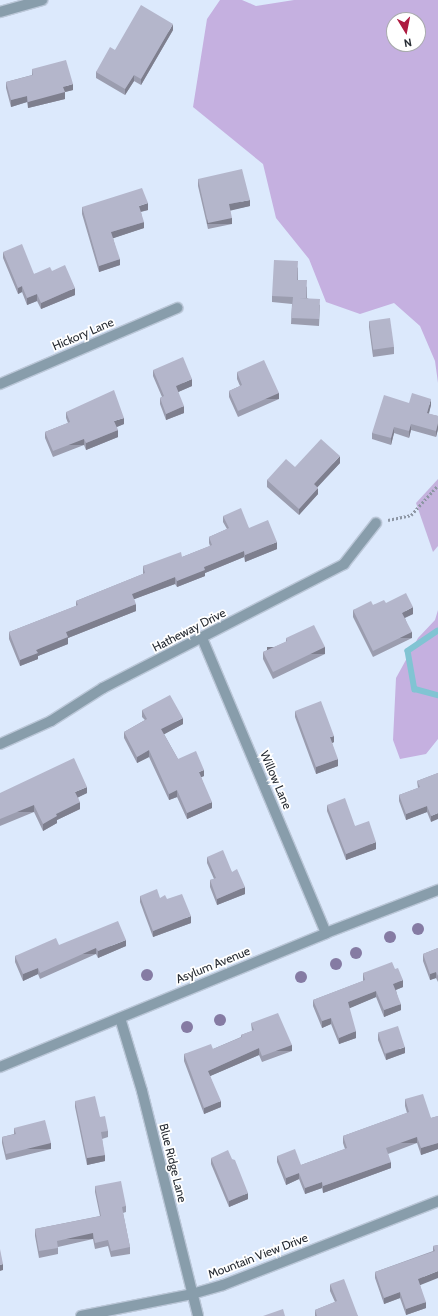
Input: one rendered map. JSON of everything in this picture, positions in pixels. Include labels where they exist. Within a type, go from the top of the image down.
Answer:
[{"type":"street","points":[[0,12],[42,0]]},
{"type":"street","name":"Hickory Lane","points":[[0,384],[177,308]]},
{"type":"street","name":"Hatheway Drive","points":[[0,744],[51,721],[103,688],[344,564],[376,523]]},
{"type":"street","name":"Willow Lane","points":[[202,638],[326,933]]},
{"type":"street","name":"Asylum Avenue","points":[[0,1067],[326,933],[438,890]]},
{"type":"street","name":"Blue Ridge Lane","points":[[120,1018],[142,1091],[198,1316]]},
{"type":"street","name":"Mountain View Drive","points":[[81,1316],[192,1294],[223,1285],[438,1201]]},
{"type":"path","points":[[376,523],[411,515],[438,485]]},
{"type":"shaded area","points":[[220,0],[242,0],[256,6],[294,0],[438,0],[438,383],[435,361],[420,326],[394,303],[360,314],[326,302],[309,259],[276,218],[263,164],[193,107],[207,19]]},
{"type":"shaded area","points":[[438,479],[438,546],[433,552],[416,503]]},
{"type":"shaded area","points":[[438,610],[438,739],[426,754],[400,759],[393,740],[396,678],[418,638],[435,620]]},
{"type":"building","points":[[141,5],[173,24],[141,79],[134,75],[125,89],[96,72],[110,47],[115,50]]},
{"type":"building","points":[[66,60],[73,84],[63,87],[65,92],[28,102],[27,96],[11,100],[6,82],[33,75],[32,69]]},
{"type":"building","points":[[242,169],[250,200],[229,204],[232,218],[208,223],[198,179]]},
{"type":"building","points":[[142,188],[148,203],[139,206],[144,222],[111,232],[120,259],[99,266],[82,207]]},
{"type":"building","points":[[22,244],[34,274],[50,267],[52,271],[65,265],[75,288],[41,303],[37,294],[27,298],[22,286],[18,288],[3,252]]},
{"type":"building","points":[[274,260],[298,261],[297,280],[307,280],[306,298],[299,298],[320,299],[319,319],[291,318],[293,297],[272,296]]},
{"type":"building","points":[[390,318],[394,347],[373,350],[369,321]]},
{"type":"building","points":[[183,357],[192,379],[176,386],[184,406],[166,414],[160,398],[164,396],[153,370]]},
{"type":"building","points":[[264,360],[279,393],[238,411],[229,391],[242,385],[237,372]]},
{"type":"building","points":[[114,390],[124,418],[114,421],[118,430],[86,443],[84,439],[53,451],[45,432],[70,422],[66,412]]},
{"type":"building","points":[[412,393],[431,399],[427,413],[438,416],[436,431],[411,424],[409,431],[394,427],[391,438],[372,433],[384,395],[409,403]]},
{"type":"building","points":[[321,439],[340,456],[314,484],[318,488],[299,509],[267,480],[286,459],[295,467]]},
{"type":"building","points":[[241,508],[249,528],[268,520],[277,542],[245,555],[244,551],[204,567],[205,570],[177,581],[175,577],[132,594],[136,604],[66,632],[68,637],[36,650],[38,653],[20,660],[9,632],[78,605],[76,601],[145,573],[143,566],[181,552],[182,557],[212,545],[209,537],[229,528],[223,516]]},
{"type":"building","points":[[406,593],[413,607],[402,613],[412,632],[373,651],[353,610],[371,601],[373,605],[384,600],[386,603]]},
{"type":"building","points":[[314,625],[325,647],[273,672],[263,652],[287,641],[286,638]]},
{"type":"building","points":[[170,695],[183,718],[161,729],[178,759],[196,751],[204,770],[199,772],[212,802],[187,813],[177,790],[169,794],[149,750],[137,757],[124,732],[147,719],[142,710]]},
{"type":"building","points":[[321,701],[334,736],[330,737],[338,759],[316,767],[295,711]]},
{"type":"building","points":[[74,758],[87,787],[75,792],[80,802],[56,814],[57,816],[43,824],[34,805],[0,819],[0,793]]},
{"type":"building","points":[[438,773],[438,813],[431,816],[427,806],[406,814],[399,795],[420,787],[417,781]]},
{"type":"building","points":[[345,798],[355,826],[369,821],[376,842],[346,854],[327,805]]},
{"type":"building","points":[[223,850],[232,872],[237,869],[245,887],[217,899],[210,880],[216,878],[207,857]]},
{"type":"building","points":[[157,889],[160,898],[165,895],[167,899],[182,894],[191,916],[153,931],[140,896]]},
{"type":"building","points":[[118,921],[126,940],[98,951],[96,948],[40,973],[38,968],[23,974],[15,956],[56,938],[59,945]]},
{"type":"building","points":[[438,948],[438,976],[436,972],[430,974],[423,954]]},
{"type":"building","points":[[392,962],[395,969],[398,968],[403,980],[393,984],[401,1004],[384,1010],[376,991],[348,1002],[356,1031],[339,1038],[331,1018],[322,1021],[313,1000],[365,980],[363,973]]},
{"type":"building","points":[[278,1013],[292,1045],[262,1056],[259,1048],[208,1071],[221,1101],[204,1108],[184,1054],[211,1044],[213,1049],[242,1037],[241,1035],[254,1030],[251,1023]]},
{"type":"building","points":[[398,1026],[405,1047],[385,1053],[378,1032]]},
{"type":"building","points":[[423,1094],[431,1118],[438,1116],[438,1143],[421,1148],[417,1137],[386,1148],[391,1162],[323,1186],[322,1182],[305,1188],[299,1173],[286,1178],[277,1156],[295,1149],[301,1165],[347,1148],[343,1136],[409,1112],[405,1099]]},
{"type":"building","points":[[95,1096],[100,1117],[105,1116],[108,1131],[101,1132],[105,1155],[87,1158],[75,1101]]},
{"type":"building","points":[[45,1120],[51,1143],[6,1154],[2,1137],[16,1134],[14,1128]]},
{"type":"building","points":[[228,1150],[232,1159],[235,1160],[248,1193],[229,1201],[211,1158]]},
{"type":"building","points":[[121,1181],[126,1206],[122,1207],[130,1247],[111,1251],[108,1240],[95,1243],[93,1233],[57,1241],[58,1248],[39,1251],[35,1229],[101,1216],[95,1186]]},
{"type":"building","points":[[438,1245],[438,1271],[418,1279],[426,1302],[406,1309],[400,1292],[384,1298],[375,1272],[435,1251],[433,1246]]},
{"type":"building","points":[[0,1249],[3,1264],[0,1265]]},
{"type":"building","points":[[344,1279],[358,1316],[317,1316],[315,1310],[337,1301],[330,1284]]},
{"type":"building","points":[[283,1309],[285,1316],[263,1316]]},
{"type":"waterway","points":[[438,631],[408,651],[415,689],[438,695]]}]
